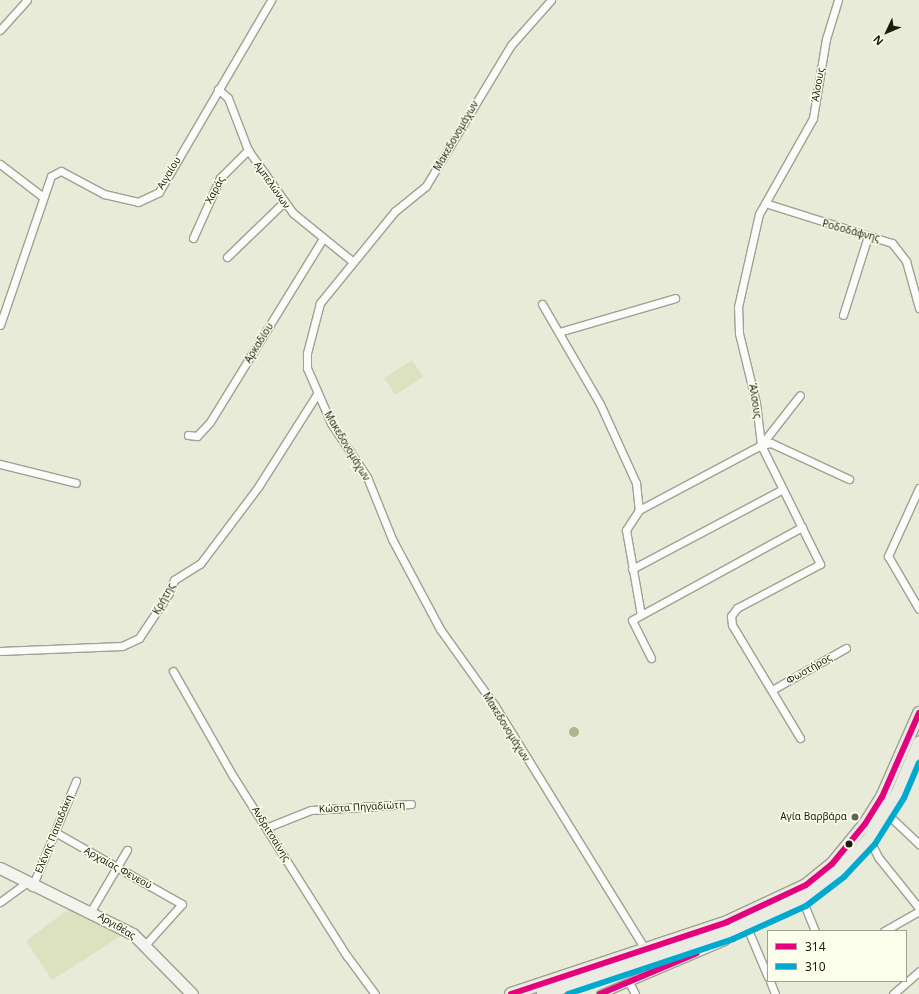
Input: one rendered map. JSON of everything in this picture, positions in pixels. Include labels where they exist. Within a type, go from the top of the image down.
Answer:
[{"type":"main road","points":[[511,994],[727,922],[797,891],[841,855],[875,808],[919,713]]},
{"type":"main road","points":[[543,994],[746,925],[802,899],[839,871],[869,839],[888,811],[919,743]]},
{"type":"street","points":[[0,30],[27,0]]},
{"type":"street","name":"Αιγαίου","points":[[0,325],[51,176],[60,171],[104,194],[138,202],[149,199],[159,192],[271,0]]},
{"type":"street","name":"Μακεδονομάχων","points":[[551,0],[511,45],[426,186],[395,211],[352,260],[320,304],[314,322],[307,368],[317,394],[367,476],[392,539],[440,629],[494,706],[645,949]]},
{"type":"street","name":"Άλσους","points":[[800,738],[732,625],[731,616],[737,608],[820,564],[802,527],[781,490],[761,445],[756,404],[739,333],[738,306],[753,235],[765,204],[813,118],[825,44],[838,0]]},
{"type":"street","name":"Αμπελώνων","points":[[218,89],[228,98],[248,150],[284,202],[322,240],[352,260]]},
{"type":"street","name":"Χαράς","points":[[193,238],[220,178],[248,150]]},
{"type":"street","points":[[0,164],[43,197]]},
{"type":"street","points":[[227,257],[284,202]]},
{"type":"street","name":"Ροδοδάφνης","points":[[765,204],[868,236],[886,240],[901,253],[919,308]]},
{"type":"street","points":[[843,315],[868,236]]},
{"type":"street","name":"Αρκαδίου","points":[[188,435],[197,436],[210,422],[322,240]]},
{"type":"street","points":[[559,332],[675,298]]},
{"type":"street","points":[[542,304],[559,332],[624,453],[636,483],[640,510]]},
{"type":"street","name":"Κρήτης","points":[[0,651],[122,646],[139,638],[169,593],[174,580],[200,564],[258,487],[317,394]]},
{"type":"street","points":[[641,615],[626,530],[640,510],[761,445],[800,395]]},
{"type":"street","points":[[761,445],[778,445],[849,479]]},
{"type":"street","points":[[0,464],[76,483]]},
{"type":"street","points":[[919,488],[888,556],[919,609]]},
{"type":"street","points":[[632,569],[781,490]]},
{"type":"street","points":[[651,658],[632,620],[802,527]]},
{"type":"street","name":"Φωστήρος","points":[[772,690],[846,648]]},
{"type":"street","name":"Ανδριτσαίνης","points":[[173,671],[233,776],[268,828],[347,956],[375,994]]},
{"type":"street","name":"Ελένης Παπαδάκη","points":[[29,885],[55,832],[76,781]]},
{"type":"street","name":"Κώστα Πηγαδιώτη","points":[[268,828],[311,810],[411,804]]},
{"type":"street","points":[[875,808],[888,811],[919,844]]},
{"type":"street","name":"Αρχαίας Φενεού","points":[[55,832],[182,904],[145,945]]},
{"type":"street","points":[[869,839],[878,857],[919,910],[886,930]]},
{"type":"street","points":[[91,911],[118,869],[127,850]]},
{"type":"street","name":"Αργιθέας","points":[[0,868],[29,885],[91,911],[133,934],[192,994]]},
{"type":"street","points":[[0,902],[29,885]]},
{"type":"street","points":[[802,899],[815,930]]},
{"type":"street","points":[[600,994],[724,941],[746,925],[767,975]]},
{"type":"street","points":[[907,982],[919,971]]},
{"type":"street","points":[[629,982],[635,994]]},
{"type":"street","points":[[770,982],[775,994]]},
{"type":"street","points":[[893,994],[907,982]]},
{"type":"shaded area","points":[[412,360],[423,377],[395,395],[384,378]]},
{"type":"shaded area","points":[[572,727],[576,727],[578,728],[578,736],[572,737],[569,734],[569,730]]},
{"type":"shaded area","points":[[73,910],[124,934],[52,980],[26,941],[63,913]]},
{"type":"transit line","name":"314","points":[[511,994],[727,922],[806,885],[832,864],[865,824],[882,797],[919,713]]},
{"type":"transit line","name":"310","points":[[568,994],[733,939],[806,906],[844,877],[875,844],[904,798],[919,763]]},
{"type":"transit line","name":"314","points":[[600,994],[697,953]]},
{"type":"place","name":"Αγία Βαρβάρα","points":[[855,817]]}]
